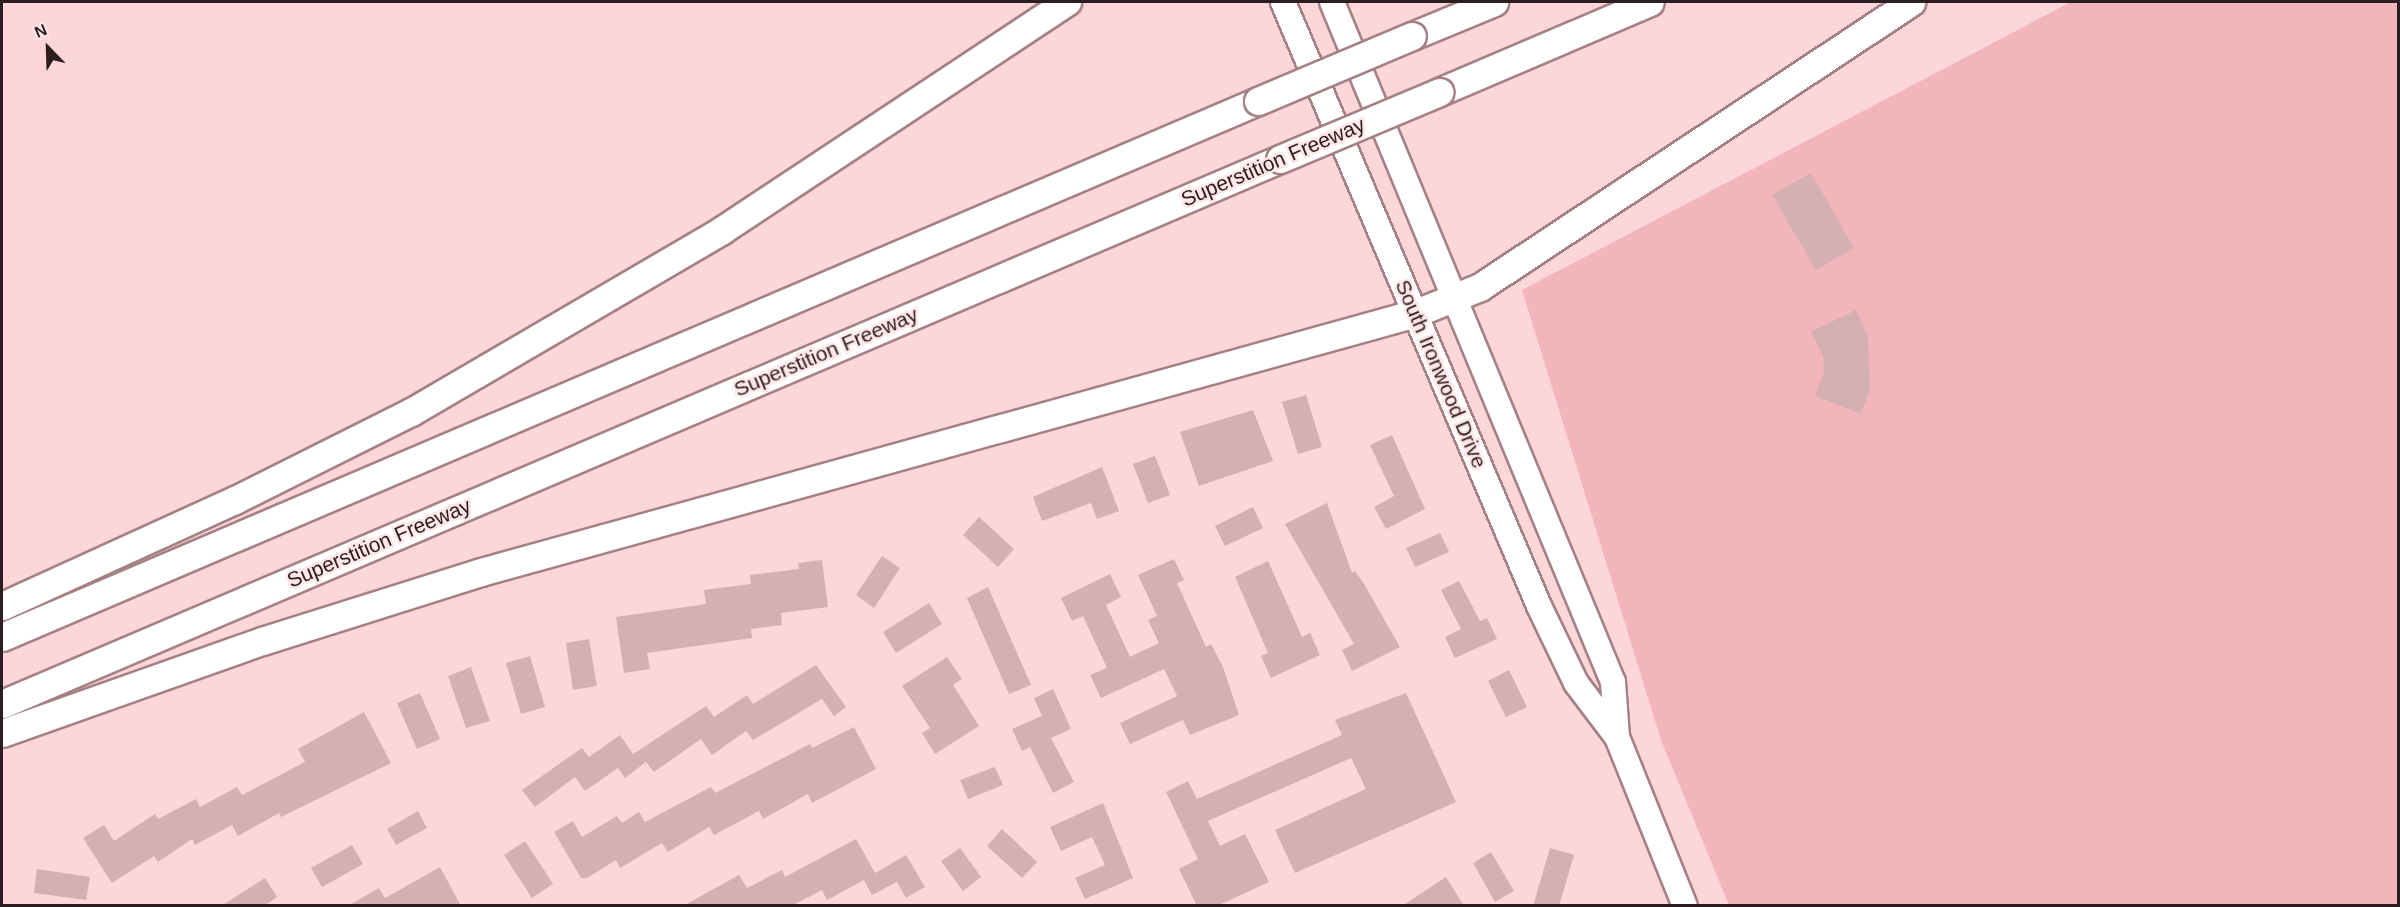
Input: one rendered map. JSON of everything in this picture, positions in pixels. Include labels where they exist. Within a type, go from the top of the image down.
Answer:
[{"type":"highway","points":[[2,606],[235,500],[422,406],[722,230],[1067,2]]},
{"type":"highway","points":[[2,637],[1494,2]]},
{"type":"highway","name":"Superstition Freeway","points":[[2,704],[1650,2]]},
{"type":"highway","points":[[2,733],[262,641],[481,572],[1416,313],[1480,287],[1911,2]]},
{"type":"main road","name":"South Ironwood Drive","points":[[1283,2],[1539,606],[1576,683],[1617,736],[1685,906]]},
{"type":"main road","name":"South Ironwood Drive","points":[[1332,2],[1456,297],[1613,682],[1617,736]]},
{"type":"shaded area","points":[[2071,2],[2398,2],[2398,905],[1729,905],[1661,740],[1522,290]]},
{"type":"building","points":[[1811,173],[1854,248],[1816,270],[1772,195]]},
{"type":"building","points":[[1856,310],[1868,336],[1870,389],[1861,414],[1815,396],[1824,372],[1823,356],[1811,332]]},
{"type":"building","points":[[1306,395],[1322,447],[1298,454],[1282,402]]},
{"type":"building","points":[[1253,410],[1273,461],[1199,486],[1180,432]]},
{"type":"building","points":[[1392,435],[1425,509],[1386,529],[1374,507],[1394,496],[1370,445]]},
{"type":"building","points":[[1155,456],[1170,495],[1148,503],[1133,464]]},
{"type":"building","points":[[1102,467],[1119,511],[1097,519],[1091,503],[1042,521],[1033,497]]},
{"type":"building","points":[[1327,503],[1352,573],[1355,571],[1364,584],[1400,647],[1352,671],[1342,650],[1354,644],[1285,524]]},
{"type":"building","points":[[1253,507],[1263,528],[1225,546],[1215,526]]},
{"type":"building","points":[[979,517],[1014,549],[998,567],[963,535]]},
{"type":"building","points":[[1440,533],[1449,552],[1415,567],[1406,548]]},
{"type":"building","points":[[882,556],[900,568],[874,608],[856,595]]},
{"type":"building","points":[[1174,559],[1184,580],[1177,583],[1206,647],[1211,644],[1223,667],[1239,715],[1190,735],[1183,720],[1130,744],[1120,723],[1177,696],[1164,669],[1101,698],[1090,675],[1107,668],[1083,616],[1072,621],[1061,598],[1110,574],[1121,597],[1106,605],[1130,657],[1159,643],[1148,620],[1157,616],[1138,575]]},
{"type":"building","points":[[822,560],[828,607],[781,613],[782,625],[751,629],[752,638],[647,653],[650,669],[624,673],[616,617],[706,604],[704,590],[751,584],[750,575],[799,569],[798,563]]},
{"type":"building","points":[[1268,561],[1302,637],[1310,633],[1320,655],[1271,678],[1261,656],[1268,653],[1235,577]]},
{"type":"building","points":[[1459,581],[1480,621],[1487,618],[1497,639],[1455,658],[1445,637],[1461,629],[1441,590]]},
{"type":"building","points":[[988,587],[1031,685],[1009,694],[967,598]]},
{"type":"building","points":[[929,603],[942,624],[896,653],[883,632]]},
{"type":"building","points":[[589,639],[597,686],[573,690],[566,643]]},
{"type":"building","points":[[530,656],[545,707],[521,714],[506,663]]},
{"type":"building","points":[[947,657],[962,679],[953,685],[979,726],[935,754],[922,733],[930,728],[902,686]]},
{"type":"building","points":[[816,665],[846,707],[834,716],[822,699],[753,740],[746,731],[712,755],[701,739],[654,772],[646,762],[625,778],[618,768],[585,791],[575,777],[535,807],[522,790],[582,748],[589,757],[620,735],[633,754],[706,706],[714,717],[747,695],[753,704]]},
{"type":"building","points":[[471,667],[490,721],[466,728],[448,676]]},
{"type":"building","points":[[1509,670],[1527,707],[1506,717],[1488,681]]},
{"type":"building","points":[[1053,689],[1071,729],[1051,738],[1074,782],[1053,793],[1030,747],[1022,751],[1012,729],[1042,716],[1034,698]]},
{"type":"building","points":[[420,693],[440,739],[417,749],[397,703]]},
{"type":"building","points":[[1406,693],[1456,802],[1295,873],[1275,830],[1366,789],[1351,758],[1208,821],[1220,846],[1245,834],[1269,882],[1217,906],[1197,906],[1179,869],[1198,859],[1166,792],[1188,781],[1197,799],[1342,735],[1335,720]]},
{"type":"building","points":[[364,712],[391,763],[281,817],[279,813],[238,836],[232,825],[195,845],[192,839],[158,862],[154,856],[112,883],[83,838],[104,825],[114,841],[155,814],[158,819],[196,799],[200,807],[237,787],[242,795],[305,762],[298,749]]},
{"type":"building","points":[[854,727],[876,769],[812,803],[808,794],[763,819],[759,811],[714,835],[709,827],[668,852],[662,843],[620,868],[616,860],[587,878],[581,878],[554,832],[573,821],[582,837],[617,816],[622,823],[639,812],[645,822],[711,787],[715,793],[810,744],[812,748]]},
{"type":"building","points":[[995,767],[1003,785],[968,799],[960,780]]},
{"type":"building","points":[[1103,803],[1133,878],[1085,899],[1075,878],[1105,865],[1092,837],[1061,851],[1050,827]]},
{"type":"building","points":[[418,811],[427,828],[396,845],[387,829]]},
{"type":"building","points":[[1002,829],[1037,862],[1022,878],[987,846]]},
{"type":"building","points":[[856,839],[875,873],[906,855],[925,887],[906,898],[897,882],[872,895],[864,880],[827,900],[822,890],[791,906],[683,906],[739,875],[747,888],[782,870],[785,877]]},
{"type":"building","points":[[525,841],[553,884],[532,898],[504,855]]},
{"type":"building","points":[[352,845],[363,864],[322,887],[311,868]]},
{"type":"building","points":[[960,848],[981,877],[963,891],[941,861]]},
{"type":"building","points":[[1550,848],[1574,855],[1559,906],[1533,906]]},
{"type":"building","points":[[1491,852],[1514,891],[1495,902],[1473,863]]},
{"type":"building","points":[[440,867],[461,906],[348,906],[379,888],[385,898]]},
{"type":"building","points":[[37,869],[90,877],[86,900],[34,893]]},
{"type":"building","points":[[1446,877],[1464,906],[1402,906]]},
{"type":"building","points":[[265,878],[277,897],[264,906],[221,906]]}]
